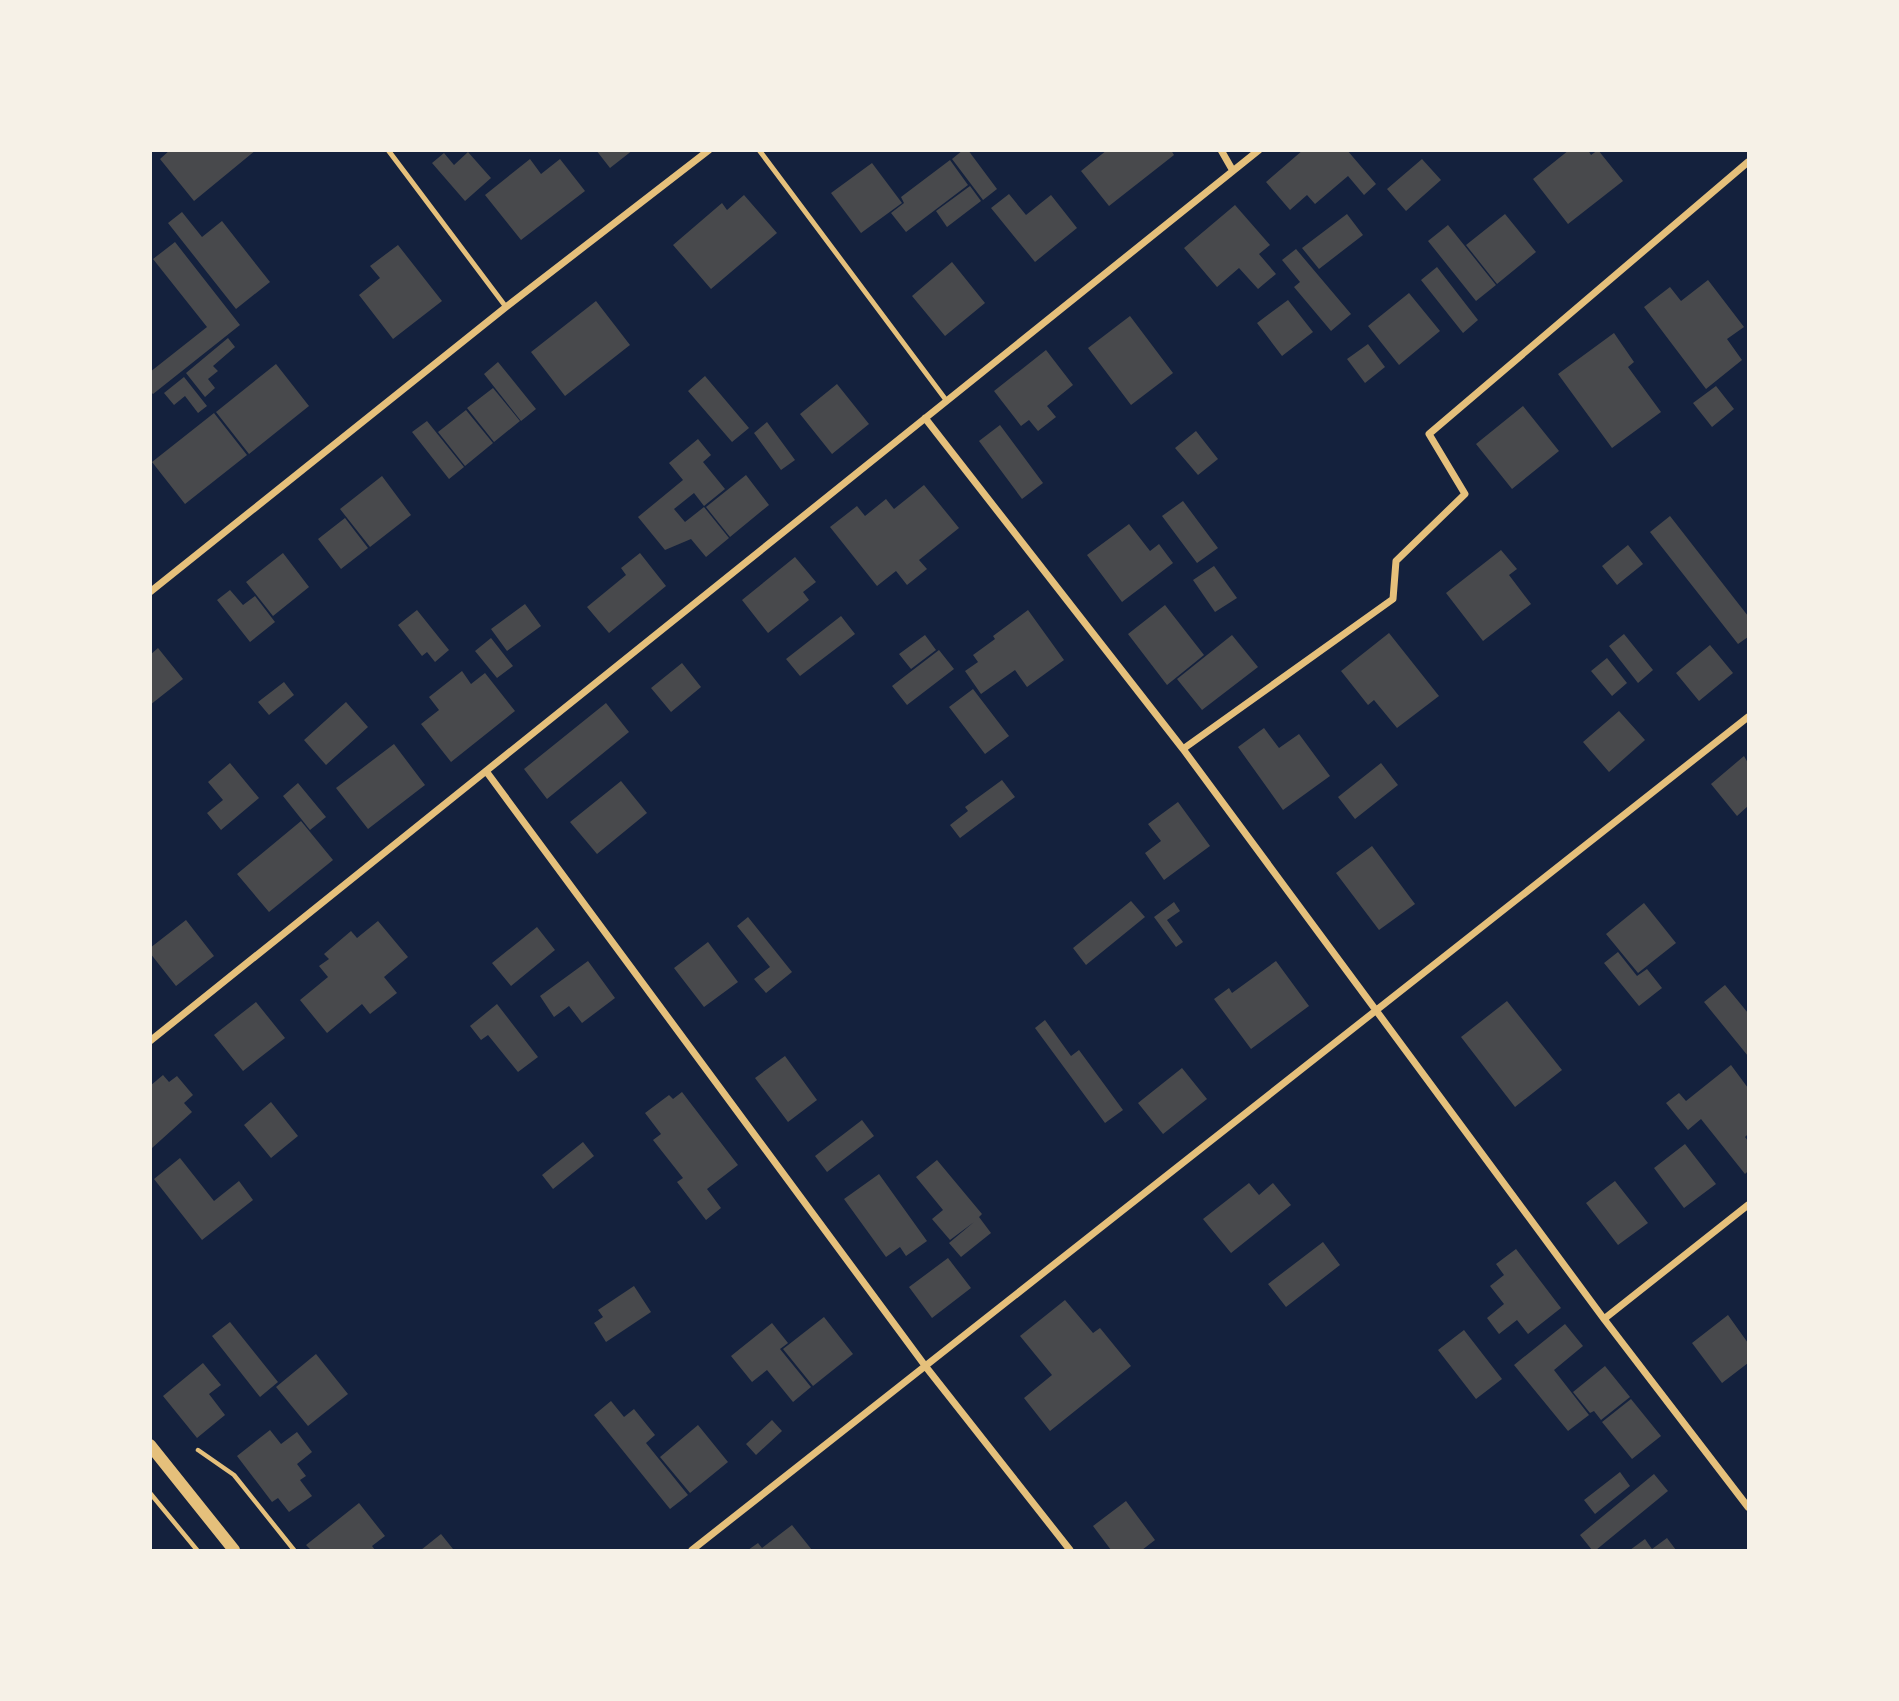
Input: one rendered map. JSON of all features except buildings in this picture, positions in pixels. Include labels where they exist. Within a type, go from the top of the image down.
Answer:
[{"type":"street","points":[[150,592],[506,307],[709,150]]},
{"type":"street","points":[[1221,150],[1233,171]]},
{"type":"street","points":[[150,1041],[1259,150]]},
{"type":"street","points":[[1183,749],[1393,599],[1396,561],[1465,494],[1429,434],[1748,162]]},
{"type":"street","points":[[925,418],[1183,749],[1604,1320],[1748,1507]]},
{"type":"street","points":[[692,1550],[1748,717]]},
{"type":"street","points":[[486,771],[926,1367],[1070,1550]]},
{"type":"street","points":[[1604,1320],[1748,1205]]},
{"type":"street","points":[[150,1445],[234,1550]]},
{"type":"lane","points":[[388,150],[506,307]]},
{"type":"lane","points":[[759,150],[946,400]]},
{"type":"path","points":[[198,1450],[234,1475],[294,1550]]},
{"type":"path","points":[[150,1493],[197,1550]]}]
